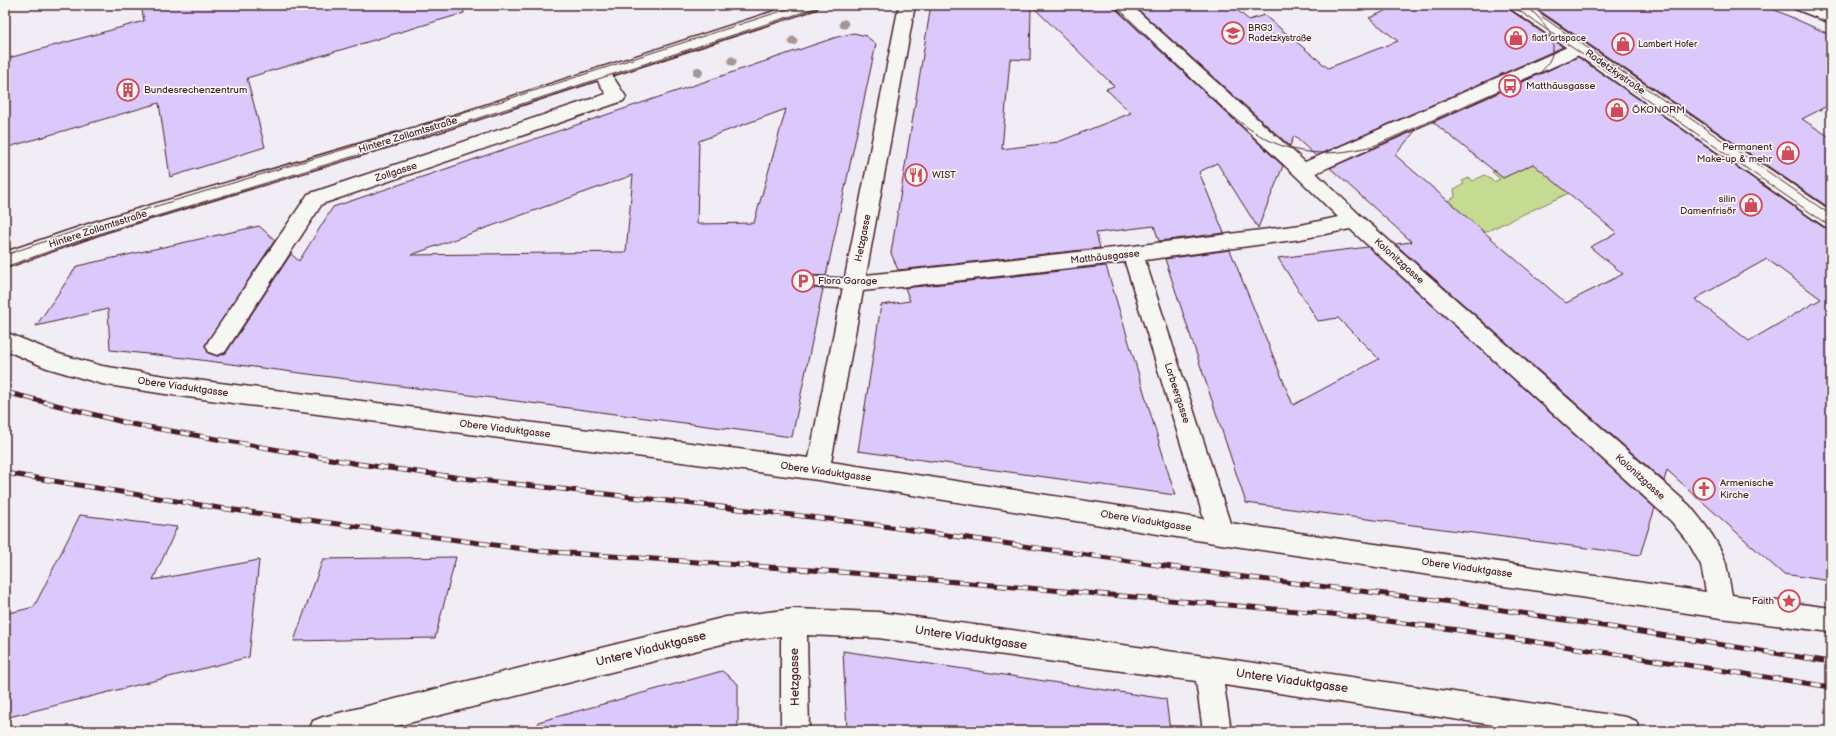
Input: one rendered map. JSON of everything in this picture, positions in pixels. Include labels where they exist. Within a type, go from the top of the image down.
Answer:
[{"type":"street","name":"Hintere Zollamtsstraße","points":[[5,260],[100,227],[439,126],[810,5]]},
{"type":"street","name":"Hetzgasse","points":[[818,470],[907,5]]},
{"type":"street","name":"Kolonitzgasse","points":[[1121,5],[1303,171],[1354,221],[1680,513],[1697,534],[1713,563],[1721,606]]},
{"type":"street","name":"Radetzkystraße","points":[[1517,5],[1831,221]]},
{"type":"street","points":[[1801,5],[1831,18]]},
{"type":"street","points":[[1303,171],[1580,48]]},
{"type":"street","name":"Zollgasse","points":[[217,346],[315,199],[617,98],[602,73]]},
{"type":"street","name":"Matthäusgasse","points":[[854,284],[1133,254],[1301,232],[1354,221]]},
{"type":"street","name":"Lorbeergasse","points":[[1133,254],[1221,533]]},
{"type":"street","name":"Obere Viaduktgasse","points":[[5,341],[55,362],[118,378],[207,391],[818,470],[1221,533],[1721,606],[1823,619]]},
{"type":"street","name":"Hetzgasse","points":[[794,622],[795,731]]},
{"type":"street","name":"Untere Viaduktgasse","points":[[323,731],[726,630],[794,622],[878,626],[1208,670],[1626,731]]},
{"type":"street","points":[[1208,670],[1217,731]]},
{"type":"lane","points":[[803,281],[854,284]]},
{"type":"green space","points":[[1519,159],[1534,163],[1586,185],[1481,234],[1446,202],[1455,197],[1454,189],[1464,184],[1462,181],[1469,178],[1472,181],[1485,175],[1494,182],[1500,179],[1492,172]]},
{"type":"building","name":"Bundesrechenzentrum","points":[[141,5],[463,5],[464,13],[247,78],[265,147],[170,177],[159,103],[5,148],[5,59],[144,21]]},
{"type":"building","points":[[931,5],[1031,5],[1112,5],[1283,166],[1258,228],[1217,163],[1199,172],[1224,233],[1159,241],[1154,226],[1096,233],[1100,248],[898,270],[891,253]],"holes":[[[1031,5],[1114,86],[1106,89],[1131,113],[1058,142],[1002,149],[1010,59],[1030,60]]]},
{"type":"building","points":[[1133,5],[1231,5],[1249,20],[1264,15],[1328,68],[1398,41],[1369,18],[1399,5],[1508,5],[1510,10],[1563,47],[1316,156],[1294,136],[1290,146]]},
{"type":"building","points":[[1531,5],[1764,5],[1831,35],[1831,104],[1802,119],[1831,138],[1831,209]]},
{"type":"building","points":[[854,33],[866,36],[876,44],[826,276],[803,275],[798,276],[795,280],[798,286],[823,289],[792,437],[185,358],[110,350],[108,309],[36,326],[77,266],[259,226],[275,240],[205,345],[208,353],[218,356],[226,353],[291,254],[299,261],[333,207],[837,37]],"holes":[[[786,109],[754,223],[697,224],[699,141]],[[633,175],[626,252],[411,255]]]},
{"type":"building","points":[[1578,57],[1823,227],[1831,229],[1831,581],[1783,574],[1667,470],[1664,481],[1395,244],[1412,242],[1330,168],[1416,130],[1395,155],[1566,303],[1623,274],[1590,247],[1617,233],[1533,164],[1503,178],[1433,122]],"holes":[[[1767,259],[1821,299],[1749,341],[1695,299]]]},
{"type":"building","points":[[1368,247],[1655,508],[1640,555],[1246,503],[1165,259],[1230,250],[1293,405],[1379,359],[1338,318],[1318,321],[1278,258]]},
{"type":"building","points":[[1106,266],[1175,495],[858,451],[881,305],[910,301],[905,288]]},
{"type":"building","points":[[80,515],[177,527],[153,580],[259,560],[249,657],[5,718],[5,614],[34,607]]},
{"type":"building","points":[[456,557],[435,638],[294,641],[323,559]]},
{"type":"building","points":[[843,651],[1166,699],[1170,731],[847,731]]},
{"type":"building","points":[[722,671],[738,684],[738,731],[540,731],[538,722]]},
{"type":"tram line","points":[[5,255],[84,228],[474,110],[800,5]]},
{"type":"tram line","points":[[5,267],[104,232],[454,126],[825,5]]},
{"type":"tram line","points":[[1115,5],[1233,117],[1253,131],[1274,142],[1295,150],[1319,153],[1346,151],[1376,145],[1541,72],[1552,53],[1553,44],[1549,31]]},
{"type":"tram line","points":[[1511,5],[1549,31]]},
{"type":"tram line","points":[[1525,5],[1541,20],[1549,31]]},
{"type":"tram line","points":[[1541,16],[1831,215]]},
{"type":"tram line","points":[[1549,31],[1831,227]]},
{"type":"railway","points":[[5,392],[131,424],[359,464],[462,478],[855,522],[1228,575],[1452,602],[1831,662]]},
{"type":"railway","points":[[5,473],[219,508],[539,551],[840,572],[1332,614],[1458,630],[1831,687]]},
{"type":"place","name":"BRG3 Radetzkystraße","points":[[1233,33]]},
{"type":"place","name":"flat1 artspace","points":[[1516,38]]},
{"type":"place","name":"Lambert Hofer","points":[[1623,44]]},
{"type":"place","name":"Matthäusgasse","points":[[1510,86]]},
{"type":"place","name":"Bundesrechenzentrum","points":[[128,90]]},
{"type":"place","name":"ÖKONORM","points":[[1617,110]]},
{"type":"place","name":"Permanent Make-up & mehr","points":[[1788,153]]},
{"type":"place","name":"WIST","points":[[916,175]]},
{"type":"place","name":"silin Damenfrisör","points":[[1751,205]]},
{"type":"place","name":"Flora Garage","points":[[803,281]]},
{"type":"place","name":"Armenische Kirche","points":[[1704,489]]},
{"type":"place","name":"Faith","points":[[1789,601]]}]
